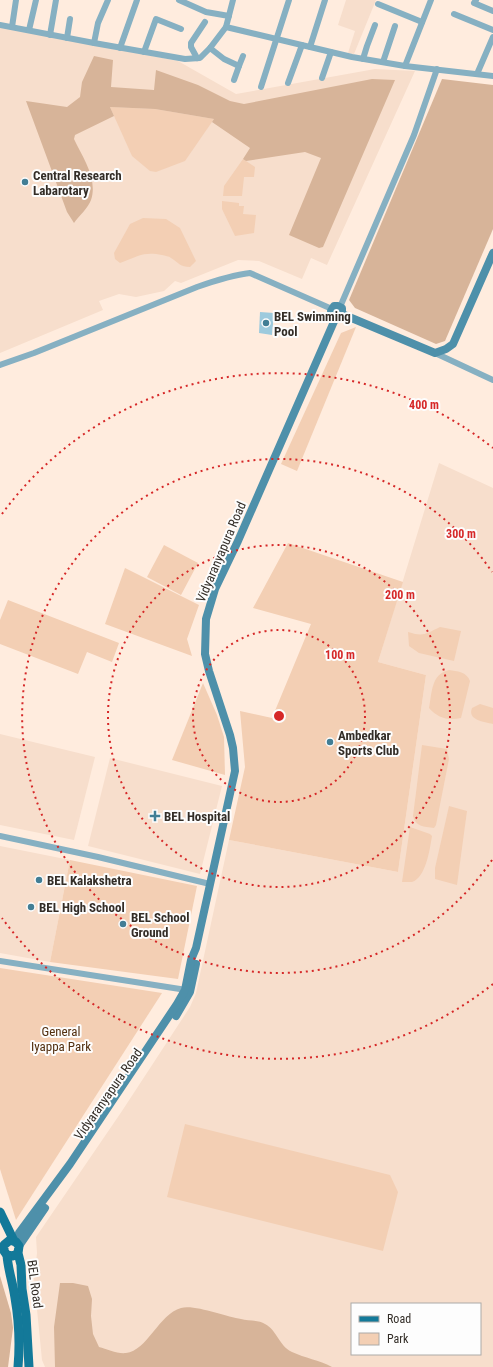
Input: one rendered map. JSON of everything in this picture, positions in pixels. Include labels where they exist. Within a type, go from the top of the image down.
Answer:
[{"type":"main road","points":[[332,309],[331,313],[339,312],[435,353],[446,349],[453,344],[493,253]]},
{"type":"main road","name":"Vidyaranyapura Road","points":[[17,1245],[19,1233],[78,1151],[187,991],[196,961],[196,948],[235,771],[233,748],[230,736],[206,662],[206,619],[216,589],[339,312]]},
{"type":"main road","name":"BEL Road","points":[[0,1212],[17,1245],[21,1265],[29,1367]]},
{"type":"main road","points":[[0,1236],[4,1245],[6,1242],[17,1245],[13,1256],[7,1255]]},
{"type":"main road","name":"BEL Road","points":[[4,1245],[4,1250],[7,1255],[9,1274],[15,1295],[19,1330],[18,1367]]},
{"type":"street","points":[[12,27],[16,0]]},
{"type":"street","points":[[29,30],[36,0]]},
{"type":"street","points":[[50,34],[56,0]]},
{"type":"street","points":[[94,43],[98,23],[108,0]]},
{"type":"street","points":[[120,48],[137,0]]},
{"type":"street","points":[[179,0],[206,12],[229,16]]},
{"type":"street","points":[[0,25],[185,59],[200,58],[210,48],[226,27],[233,0]]},
{"type":"street","points":[[261,87],[289,0]]},
{"type":"street","points":[[310,47],[325,0]]},
{"type":"street","points":[[405,66],[431,0]]},
{"type":"street","points":[[476,0],[474,3],[493,11]]},
{"type":"street","points":[[378,4],[422,22]]},
{"type":"street","points":[[454,14],[493,30]]},
{"type":"street","points":[[67,38],[70,19]]},
{"type":"street","points":[[144,52],[156,19],[182,30]]},
{"type":"street","points":[[197,58],[191,47],[191,43],[205,22]]},
{"type":"street","points":[[363,59],[375,25]]},
{"type":"street","points":[[383,62],[395,26]]},
{"type":"street","points":[[226,27],[363,59],[405,66],[493,76]]},
{"type":"street","points":[[477,74],[493,37]]},
{"type":"street","points":[[288,83],[302,45]]},
{"type":"street","points":[[210,48],[224,59],[239,66]]},
{"type":"street","points":[[322,78],[331,52]]},
{"type":"street","points":[[234,80],[243,56]]},
{"type":"street","points":[[339,312],[414,135],[437,69]]},
{"type":"street","points":[[0,365],[34,353],[197,287],[243,274],[250,273],[332,309]]},
{"type":"street","points":[[435,353],[493,380]]},
{"type":"street","points":[[0,836],[98,857],[210,884]]},
{"type":"street","points":[[0,961],[187,991]]},
{"type":"shaded area","points":[[346,0],[376,0],[354,54],[348,53],[355,31],[338,25]]},
{"type":"shaded area","points":[[0,27],[178,61],[236,94],[375,69],[415,71],[327,265],[311,258],[302,279],[259,261],[238,260],[181,283],[175,281],[164,291],[136,297],[119,294],[99,301],[103,310],[0,353]]},
{"type":"shaded area","points":[[94,56],[113,60],[111,87],[154,90],[156,70],[198,85],[230,101],[244,104],[372,79],[395,80],[323,247],[319,248],[289,235],[321,158],[305,152],[246,161],[243,159],[250,148],[212,122],[214,119],[155,109],[110,107],[114,116],[75,135],[74,139],[91,176],[93,192],[90,203],[74,223],[67,212],[26,101],[67,107],[80,97],[82,82]]},
{"type":"shaded area","points":[[442,79],[493,85],[493,229],[445,341],[436,344],[355,308],[349,300]]},
{"type":"shaded area","points":[[439,463],[493,488],[493,1367],[45,1367],[42,1360],[34,1279],[37,1253],[36,1237],[122,1111],[190,1007],[196,993],[229,840],[398,872],[426,675],[378,662]]},
{"type":"shaded area","points":[[0,734],[95,757],[74,840],[0,825]]},
{"type":"shaded area","name":"BEL Hospital","points":[[110,758],[222,786],[200,874],[88,846]]},
{"type":"shaded area","name":"BEL High School","points":[[0,846],[70,860],[50,962],[0,953]]},
{"type":"shaded area","points":[[0,1276],[11,1313],[13,1328],[8,1367],[0,1367]]},
{"type":"shaded area","points":[[60,1283],[73,1283],[88,1286],[92,1299],[91,1316],[93,1334],[99,1347],[119,1353],[133,1351],[147,1339],[166,1317],[181,1308],[187,1307],[263,1323],[272,1330],[284,1346],[292,1352],[332,1367],[55,1367],[54,1327]]},
{"type":"green space","points":[[110,107],[155,109],[214,119],[185,161],[156,172],[150,171],[132,156]]},
{"type":"green space","points":[[243,159],[255,167],[254,177],[244,177],[242,196],[223,196],[224,186]]},
{"type":"green space","points":[[222,201],[239,203],[239,206],[244,206],[243,214],[256,215],[254,233],[235,236],[222,209]]},
{"type":"green space","points":[[143,218],[166,219],[180,228],[196,261],[190,267],[187,267],[169,257],[155,254],[140,255],[120,263],[115,259],[114,253],[130,224]]},
{"type":"green space","points":[[356,327],[297,471],[281,464],[341,333]]},
{"type":"green space","name":"Ambedkar Sports Club","points":[[288,543],[403,582],[378,662],[426,675],[398,872],[229,840],[245,767],[240,711],[272,718],[311,624],[253,608]]},
{"type":"green space","points":[[164,545],[198,563],[181,595],[147,577]]},
{"type":"green space","points":[[125,568],[199,605],[187,639],[192,656],[105,624]]},
{"type":"green space","points":[[8,600],[119,643],[112,662],[87,652],[78,674],[0,644],[0,620]]},
{"type":"green space","points":[[440,627],[461,631],[454,661],[419,653],[409,646],[408,632],[424,634]]},
{"type":"green space","points":[[449,670],[464,674],[470,681],[461,718],[444,718],[429,708],[433,685],[443,672]]},
{"type":"green space","points":[[203,683],[217,715],[224,737],[225,775],[172,760]]},
{"type":"green space","points":[[480,704],[493,708],[493,724],[477,720],[472,715],[472,708]]},
{"type":"green space","points":[[422,745],[447,749],[449,759],[436,825],[434,828],[418,824],[413,816]]},
{"type":"green space","points":[[449,806],[467,811],[457,885],[435,879],[435,868]]},
{"type":"green space","points":[[410,827],[432,836],[430,848],[421,875],[412,882],[402,882]]},
{"type":"green space","name":"BEL School Ground","points":[[70,860],[197,886],[178,979],[50,962]]},
{"type":"green space","name":"General Iyappa Park","points":[[0,968],[162,993],[16,1220],[0,1169]]},
{"type":"green space","points":[[185,1124],[390,1175],[398,1192],[383,1251],[167,1197]]},
{"type":"water","name":"BEL Swimming Pool","points":[[260,312],[274,313],[272,335],[259,333]]},
{"type":"place","name":"Central Research Labarotary","points":[[25,182]]},
{"type":"place","name":"BEL Swimming Pool","points":[[266,323]]},
{"type":"place","name":"Ambedkar Sports Club","points":[[330,742]]},
{"type":"place","name":"BEL Hospital","points":[[155,816]]},
{"type":"place","name":"BEL Kalakshetra","points":[[39,880]]},
{"type":"place","name":"BEL High School","points":[[31,907]]},
{"type":"place","name":"BEL School Ground","points":[[123,924]]}]
